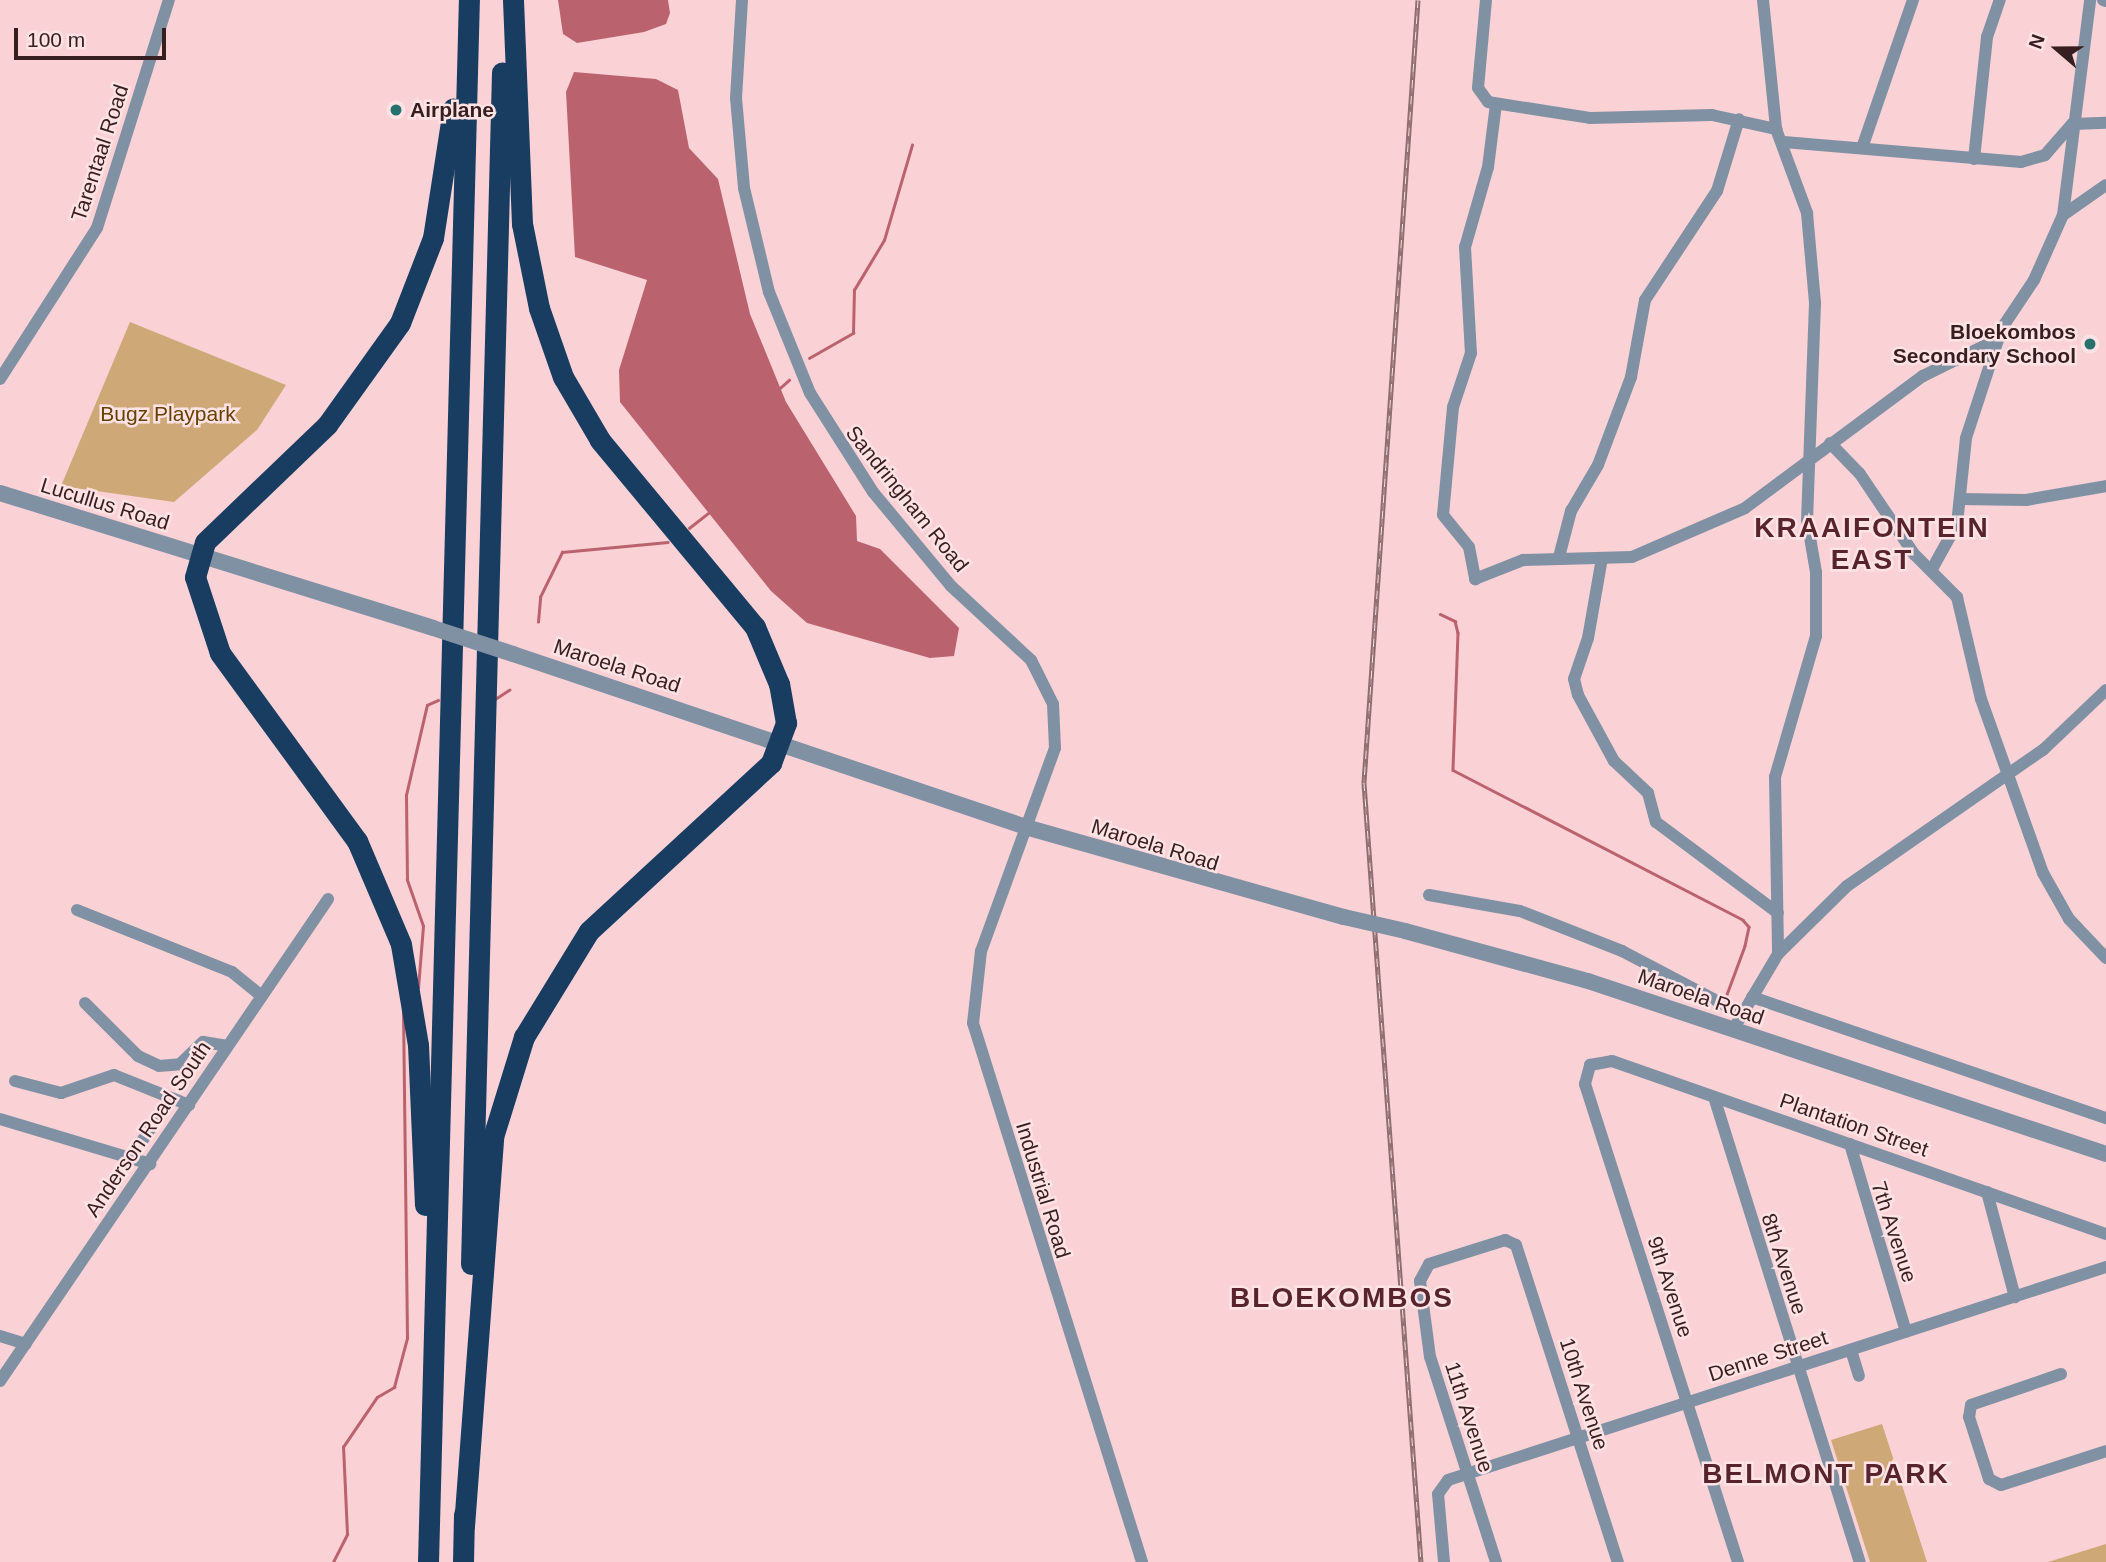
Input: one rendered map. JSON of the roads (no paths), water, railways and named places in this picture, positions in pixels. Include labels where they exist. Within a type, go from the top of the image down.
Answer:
[{"type":"highway","points":[[433,1382],[418,1045],[401,944],[357,841],[220,653],[199,598],[197,555],[327,425],[400,323],[445,191],[459,0]]},
{"type":"highway","points":[[428,1562],[469,0]]},
{"type":"highway","points":[[463,1562],[504,0]]},
{"type":"highway","points":[[464,1526],[493,1138],[524,1037],[589,930],[627,889],[761,773],[783,744],[779,684],[755,627],[600,440],[551,343],[522,224],[513,0]]},
{"type":"street","name":"Tarentaal Road","points":[[0,379],[97,228],[169,0]]},
{"type":"street","name":"Sandringham Road","points":[[742,0],[736,83],[740,158],[769,292],[830,434],[912,542],[1043,678],[1053,704],[1055,748],[1029,828]]},
{"type":"street","points":[[1486,0],[1478,88],[1483,100],[1578,117],[1739,119],[1776,130]]},
{"type":"street","points":[[1763,0],[1776,130],[1784,142],[1807,213],[1812,256],[1813,455],[1807,520],[1816,572],[1816,636],[1775,777],[1778,954]]},
{"type":"street","points":[[1862,148],[1913,0]]},
{"type":"street","points":[[1974,159],[1987,37],[2000,0]]},
{"type":"street","points":[[1933,569],[1951,541],[1960,499],[1966,438],[1998,339],[2034,280],[2063,215],[2072,124],[2090,0]]},
{"type":"street","points":[[1496,104],[1488,167],[1464,261],[1471,353],[1453,407],[1443,515],[1469,547],[1475,579],[1524,561],[1642,554],[1745,508],[1923,376],[1998,339]]},
{"type":"street","points":[[1559,557],[1571,511],[1598,465],[1631,377],[1645,300],[1717,191],[1739,119]]},
{"type":"street","points":[[1784,142],[1974,159],[2032,161],[2056,146],[2072,124]]},
{"type":"street","points":[[2072,124],[2106,124]]},
{"type":"street","points":[[2063,215],[2106,185]]},
{"type":"street","points":[[1830,443],[1867,484],[1914,554],[1933,569],[1957,597],[2006,776],[2060,905],[2106,958]]},
{"type":"street","points":[[1960,499],[2026,500],[2106,486]]},
{"type":"street","name":"Lucullus Road","points":[[0,493],[197,555]]},
{"type":"street","name":"Maroela Road","points":[[197,555],[513,654],[1029,828],[1344,917],[1405,931],[1733,1030],[2106,1154]]},
{"type":"street","points":[[1602,558],[1588,638],[1574,679],[1578,695],[1614,761],[1648,793],[1656,822],[1779,913]]},
{"type":"street","points":[[1733,1030],[1778,954],[1862,874],[2006,776],[2106,690]]},
{"type":"street","name":"Industrial Road","points":[[1029,828],[975,973],[975,1035],[1142,1562]]},
{"type":"street","points":[[1429,895],[1520,911],[1622,951],[1742,1014]]},
{"type":"street","name":"Anderson Road South","points":[[0,1381],[328,899]]},
{"type":"street","points":[[77,910],[238,975],[262,996]]},
{"type":"street","points":[[1752,997],[2106,1118]]},
{"type":"street","points":[[85,1003],[138,1056],[159,1066],[180,1064],[207,1041],[228,1045]]},
{"type":"street","name":"Plantation Street","points":[[1590,1065],[1607,1059],[2106,1234]]},
{"type":"street","name":"9th Avenue","points":[[1590,1065],[1584,1084],[1738,1562]]},
{"type":"street","points":[[15,1081],[61,1093],[114,1075],[189,1105]]},
{"type":"street","name":"8th Avenue","points":[[1714,1097],[1860,1562]]},
{"type":"street","points":[[140,1144],[172,1098]]},
{"type":"street","points":[[0,1119],[149,1164]]},
{"type":"street","name":"7th Avenue","points":[[1850,1144],[1906,1332]]},
{"type":"street","points":[[1987,1192],[2015,1297]]},
{"type":"street","name":"11th Avenue","points":[[1496,1562],[1430,1357],[1420,1281],[1429,1264],[1510,1241]]},
{"type":"street","name":"10th Avenue","points":[[1510,1241],[1618,1562]]},
{"type":"street","name":"Denne Street","points":[[1444,1562],[1442,1484],[2106,1267]]},
{"type":"street","points":[[0,1336],[26,1344]]},
{"type":"street","points":[[1851,1350],[1859,1376]]},
{"type":"street","points":[[2061,1374],[1969,1408],[1989,1479],[2004,1484],[2106,1451]]},
{"type":"waterway","points":[[809,358],[853,333],[854,290],[884,240],[912,145]]},
{"type":"waterway","points":[[780,388],[789,380]]},
{"type":"waterway","points":[[689,528],[708,513]]},
{"type":"waterway","points":[[538,622],[540,597],[562,552],[668,542]]},
{"type":"waterway","points":[[1440,614],[1455,621],[1458,633],[1453,770],[1743,920],[1749,927],[1745,946],[1725,1000]]},
{"type":"waterway","points":[[495,699],[509,690]]},
{"type":"waterway","points":[[418,988],[423,926],[407,880],[406,795],[427,705],[438,700]]},
{"type":"waterway","points":[[333,1562],[347,1534],[343,1447],[377,1397],[394,1387],[407,1338],[403,1010]]},
{"type":"railway","points":[[1418,0],[1364,783],[1421,1562]]},
{"type":"place","name":"Airplane","points":[[396,110]]},
{"type":"place","name":"Bloekombos Secondary School","points":[[2090,344]]},
{"type":"district","name":"KRAAIFONTEIN EAST","points":[[1872,544]]},
{"type":"district","name":"BLOEKOMBOS","points":[[1342,1298]]},
{"type":"district","name":"BELMONT PARK","points":[[1826,1474]]},
{"type":"park label","name":"Bugz Playpark","points":[[168,414]]}]
